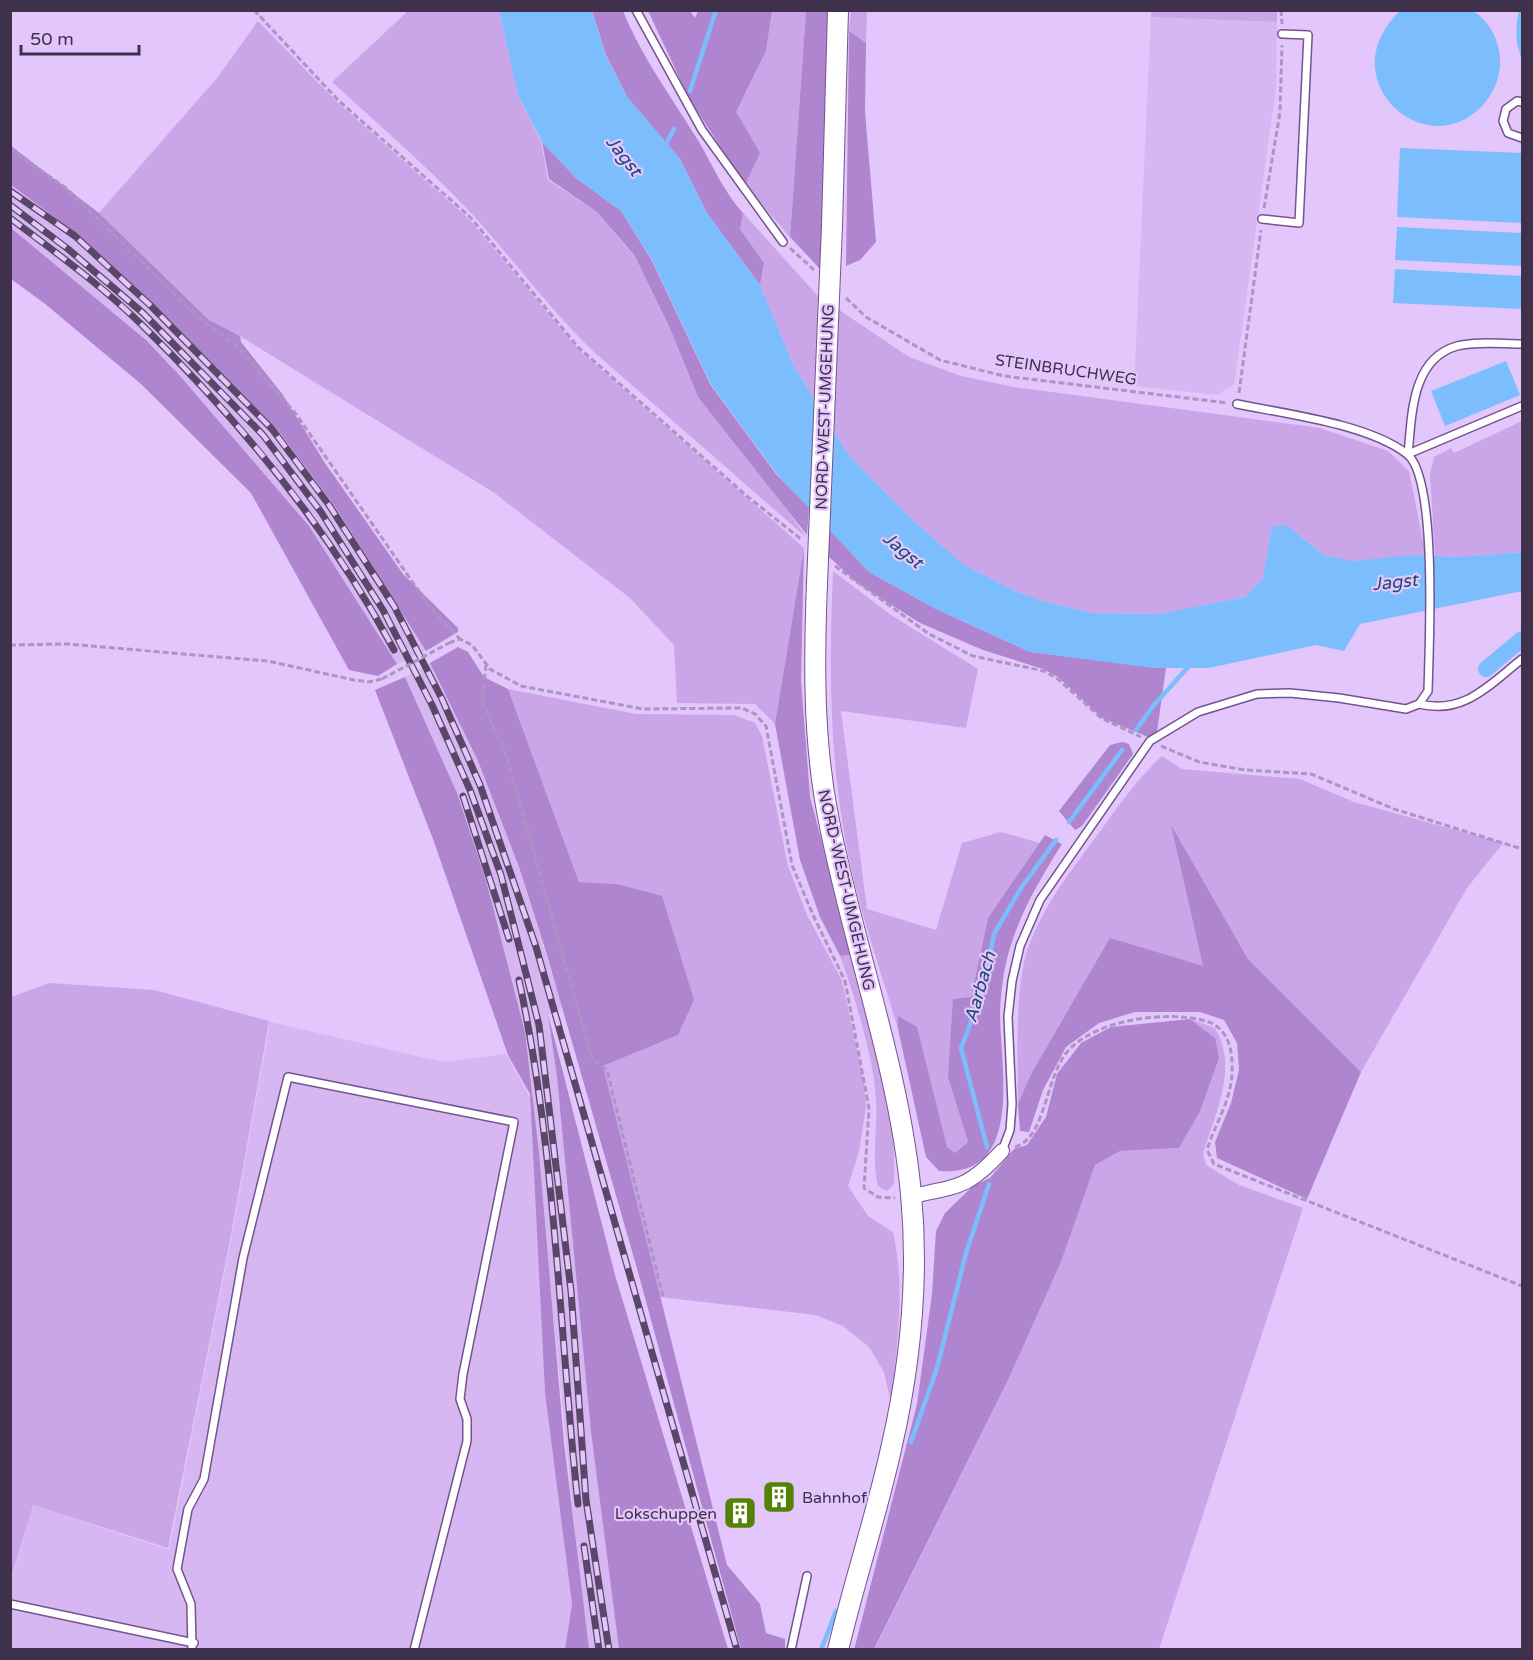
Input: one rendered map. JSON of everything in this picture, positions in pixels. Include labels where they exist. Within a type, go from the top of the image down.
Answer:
[{"type":"main road","name":"NORD-WEST-UMGEHUNG","points":[[838,10],[832,226],[814,664],[817,734],[827,815],[894,1095],[912,1196],[914,1286],[904,1385],[891,1450],[838,1650]]},
{"type":"street","points":[[912,1196],[963,1186],[982,1173],[1002,1151]]},
{"type":"lane","points":[[636,10],[702,130],[783,242]]},
{"type":"lane","points":[[1262,219],[1299,223],[1308,35],[1282,34]]},
{"type":"lane","points":[[1522,102],[1517,101],[1506,109],[1503,121],[1508,133],[1522,138]]},
{"type":"lane","points":[[1419,704],[1428,691],[1430,551],[1418,472],[1408,454],[1413,402],[1424,372],[1439,353],[1458,345],[1522,344]]},
{"type":"lane","points":[[1237,404],[1355,429],[1408,454],[1522,406]]},
{"type":"lane","points":[[1002,1151],[1010,1130],[1012,1104],[1008,1017],[1012,981],[1020,946],[1040,900],[1150,741],[1198,712],[1257,694],[1290,693],[1406,709],[1419,704],[1438,708],[1458,705],[1522,660]]},
{"type":"lane","points":[[10,1605],[193,1646],[191,1605],[177,1569],[188,1509],[204,1479],[243,1258],[288,1077],[514,1122],[463,1374],[460,1399],[467,1419],[467,1441],[414,1650]]},
{"type":"lane","points":[[791,1650],[807,1576]]},
{"type":"path","points":[[254,10],[338,100],[471,218],[578,346],[748,496],[802,540]]},
{"type":"path","points":[[10,149],[66,189],[203,322],[234,343],[296,414],[434,613],[460,639],[472,645],[502,678],[521,686],[643,709],[742,708],[755,714],[766,726],[792,865],[845,981],[869,1108],[864,1188],[878,1197],[912,1196]]},
{"type":"path","points":[[783,242],[816,272]]},
{"type":"path","name":"STEINBRUCHWEG","points":[[841,294],[866,316],[940,360],[1004,376],[1237,404]]},
{"type":"path","points":[[829,561],[929,634],[973,656],[1044,671],[1058,680],[1101,718],[1199,762],[1246,770],[1311,774],[1394,809],[1522,849]]},
{"type":"path","points":[[10,645],[66,644],[268,661],[369,682],[382,679],[460,639]]},
{"type":"path","points":[[487,664],[482,701],[507,758],[592,1059],[607,1070],[663,1297]]},
{"type":"path","points":[[1002,1151],[1020,1146],[1036,1132],[1055,1075],[1068,1051],[1110,1026],[1143,1018],[1190,1016],[1216,1024],[1230,1042],[1233,1074],[1207,1150],[1214,1164],[1522,1286]]},
{"type":"shaded area","points":[[408,11],[499,11],[518,95],[541,142],[548,180],[597,212],[634,256],[669,326],[698,397],[766,481],[807,538],[594,352],[562,319],[472,214],[403,146],[332,82]]},
{"type":"shaded area","points":[[592,11],[623,11],[649,62],[699,142],[724,188],[743,213],[740,229],[764,263],[760,285],[707,213],[680,159],[627,97],[606,55]]},
{"type":"shaded area","points":[[648,11],[690,11],[695,18],[698,11],[772,11],[766,51],[736,112],[760,153],[745,185],[689,98]]},
{"type":"shaded area","points":[[772,11],[806,11],[790,237],[745,185],[736,112],[766,51]]},
{"type":"shaded area","points":[[806,11],[829,11],[820,269],[790,237]]},
{"type":"shaded area","points":[[851,11],[867,11],[866,43],[849,31]]},
{"type":"shaded area","points":[[1151,11],[1277,11],[1277,22],[1151,17]]},
{"type":"shaded area","points":[[1151,17],[1277,22],[1276,88],[1234,385],[1217,395],[1134,386]]},
{"type":"shaded area","points":[[258,21],[337,102],[470,220],[578,349],[804,548],[775,724],[755,704],[677,703],[674,645],[630,598],[493,492],[240,336],[209,320],[99,213],[217,78]]},
{"type":"shaded area","points":[[849,31],[866,43],[865,112],[876,242],[860,260],[846,266]]},
{"type":"shaded area","points":[[542,142],[576,178],[621,211],[651,259],[710,384],[776,474],[809,507],[807,535],[698,397],[669,326],[634,255],[597,212],[549,179]]},
{"type":"shaded area","points":[[11,146],[99,213],[209,320],[240,336],[241,342],[283,395],[325,463],[403,574],[458,628],[458,632],[426,651],[334,505],[277,429],[155,306],[80,236],[11,185]]},
{"type":"shaded area","points":[[10,185],[80,236],[155,306],[277,429],[334,505],[426,651],[397,664],[309,526],[180,376],[146,340],[11,228]]},
{"type":"shaded area","points":[[743,213],[817,295],[909,357],[961,376],[1014,387],[1320,428],[1388,451],[1409,471],[1426,556],[1352,561],[1324,555],[1303,538],[1272,527],[1263,578],[1245,597],[1159,614],[1092,613],[1046,602],[1015,591],[964,565],[907,515],[847,453],[793,364],[760,285],[764,263],[740,229]]},
{"type":"shaded area","points":[[11,228],[146,340],[180,376],[309,526],[397,664],[378,676],[349,670],[251,493],[141,384],[44,303],[11,279]]},
{"type":"shaded area","points":[[1522,421],[1522,552],[1459,557],[1435,556],[1430,474],[1434,457],[1451,448],[1454,453]]},
{"type":"shaded area","points":[[828,528],[869,572],[936,609],[1030,652],[1166,668],[1157,732],[1148,737],[1102,718],[1058,677],[1043,669],[983,650],[920,623],[857,583],[827,555]]},
{"type":"shaded area","points":[[804,548],[801,681],[810,797],[852,955],[840,956],[820,917],[800,860],[775,724]]},
{"type":"shaded area","points":[[833,571],[891,615],[978,669],[966,728],[841,711],[867,909],[936,930],[962,843],[1001,832],[1040,843],[988,918],[971,997],[948,1077],[968,1142],[955,1153],[947,1147],[898,1017],[898,1029],[851,868],[840,810],[833,742],[831,640]]},
{"type":"shaded area","points":[[458,647],[468,652],[484,677],[508,689],[579,882],[617,884],[662,896],[694,1000],[678,1035],[603,1066],[727,1565],[760,1604],[766,1633],[785,1639],[785,1649],[741,1649],[636,1265],[547,955],[519,867],[478,761],[430,663]]},
{"type":"shaded area","points":[[430,663],[478,761],[519,868],[562,1007],[548,1015],[557,1077],[591,1432],[619,1649],[589,1649],[584,1620],[525,1032],[486,880],[457,793],[405,677]]},
{"type":"shaded area","points":[[405,677],[457,793],[486,880],[525,1032],[539,1153],[564,1443],[589,1649],[565,1649],[572,1604],[545,1393],[530,1094],[508,1055],[433,839],[375,690]]},
{"type":"shaded area","points":[[508,689],[636,714],[734,715],[755,723],[762,736],[788,866],[807,915],[842,981],[864,1082],[866,1107],[859,1152],[848,1186],[868,1216],[893,1232],[900,1296],[891,1403],[884,1372],[869,1347],[843,1326],[816,1315],[660,1297],[603,1066],[678,1035],[617,884],[579,882]]},
{"type":"shaded area","points":[[1122,742],[1129,744],[1133,754],[1082,826],[1075,830],[1059,811],[1110,745]]},
{"type":"shaded area","points":[[1162,756],[1182,769],[1300,779],[1354,802],[1503,843],[1467,888],[1361,1072],[1248,959],[1172,828],[1203,966],[1052,1041],[1030,1076],[1018,1104],[1017,1036],[1020,985],[1028,949],[1035,931],[1054,895],[1078,861],[1145,773]]},
{"type":"shaded area","points":[[1171,825],[1248,959],[1361,1072],[1307,1199],[1217,1158],[1215,1142],[1231,1103],[1239,1070],[1237,1043],[1224,1020],[1200,1012],[1135,1012],[1099,1023],[1066,1047],[1043,1090],[1029,1132],[1020,1131],[1018,1104],[1030,1076],[1110,938],[1203,966]]},
{"type":"shaded area","points":[[1045,835],[1062,844],[1019,922],[1004,973],[1000,1014],[1002,1115],[996,1138],[985,1157],[966,1168],[939,1171],[926,1157],[898,1029],[898,1016],[917,1027],[947,1147],[955,1153],[968,1142],[948,1077],[953,999],[971,997],[988,918]]},
{"type":"shaded area","points":[[852,955],[881,1069],[892,1127],[894,1184],[887,1191],[878,1186],[876,1175],[876,1099],[872,1065],[857,1007],[840,956]]},
{"type":"shaded area","points":[[49,983],[154,990],[269,1021],[231,1235],[168,1548],[33,1505],[11,1578],[11,997]]},
{"type":"shaded area","points":[[548,1014],[615,1275],[728,1649],[619,1649],[591,1432],[557,1077]]},
{"type":"shaded area","points":[[1190,1019],[1215,1028],[1222,1043],[1225,1059],[1222,1091],[1203,1154],[1206,1165],[1239,1185],[1303,1208],[1159,1649],[874,1650],[1008,1380],[1061,1262],[1095,1165],[1120,1151],[1179,1148],[1215,1038]]},
{"type":"shaded area","points":[[1190,1019],[1215,1038],[1219,1058],[1200,1111],[1179,1148],[1120,1151],[1095,1165],[1061,1262],[1008,1380],[874,1649],[854,1650],[917,1404],[932,1294],[936,1231],[945,1213],[973,1186],[990,1178],[1014,1149],[1027,1145],[1046,1117],[1057,1074],[1081,1043],[1111,1027]]},
{"type":"shaded area","points":[[270,1022],[443,1062],[506,1054],[530,1097],[545,1393],[572,1604],[565,1649],[11,1650],[11,1581],[33,1505],[169,1550],[232,1235]]},
{"type":"water","points":[[1519,10],[1522,11],[1522,59],[1516,35]]},
{"type":"water","name":"Jagst","points":[[499,11],[592,11],[606,56],[627,97],[680,159],[707,213],[760,285],[793,364],[847,453],[907,515],[964,565],[1015,591],[1046,602],[1092,613],[1159,614],[1245,597],[1263,578],[1272,526],[1286,525],[1324,555],[1352,561],[1412,555],[1459,557],[1522,552],[1522,591],[1360,624],[1344,651],[1316,645],[1209,668],[1153,668],[1030,652],[936,609],[869,572],[776,473],[710,383],[651,258],[621,211],[576,178],[542,142],[518,95]]},
{"type":"water","points":[[1400,11],[1473,11],[1485,21],[1494,34],[1500,57],[1495,87],[1482,106],[1459,122],[1435,126],[1412,120],[1393,106],[1380,86],[1375,63],[1381,37]]},
{"type":"water","points":[[1400,148],[1522,153],[1522,223],[1397,217]]},
{"type":"water","points":[[1397,227],[1522,233],[1522,266],[1395,260]]},
{"type":"water","points":[[1395,269],[1522,276],[1522,309],[1393,303]]},
{"type":"water","points":[[1506,361],[1520,395],[1445,426],[1431,391]]},
{"type":"waterway","points":[[690,91],[716,10]]},
{"type":"waterway","points":[[664,148],[674,129]]},
{"type":"waterway","points":[[1486,669],[1522,639]]},
{"type":"waterway","name":"Aarbach","points":[[1136,730],[1154,705],[1190,665]]},
{"type":"waterway","name":"Aarbach","points":[[1069,822],[1122,750]]},
{"type":"waterway","name":"Aarbach","points":[[987,1147],[961,1048],[983,991],[994,934],[1021,888],[1056,840]]},
{"type":"waterway","name":"Aarbach","points":[[911,1442],[937,1368],[966,1253],[989,1184]]},
{"type":"waterway","name":"Aarbach","points":[[821,1650],[836,1611]]},
{"type":"railway","points":[[10,191],[75,236],[150,305],[272,429],[329,505],[394,606],[442,699],[480,785],[536,947],[737,1650]]},
{"type":"railway","points":[[10,205],[68,249],[143,313],[263,435],[321,512],[383,610],[432,705],[470,790],[501,875],[539,1025],[571,1291],[586,1500],[609,1650]]},
{"type":"railway","points":[[10,218],[126,310],[213,399],[280,478],[311,519],[369,605],[394,650]]},
{"type":"railway","points":[[463,796],[509,939]]},
{"type":"railway","points":[[519,980],[531,1045],[549,1175],[578,1504]]},
{"type":"railway","points":[[584,1546],[599,1650]]},
{"type":"place","name":"Bahnhof","points":[[779,1497]]},
{"type":"place","name":"Lokschuppen","points":[[740,1513]]}]
